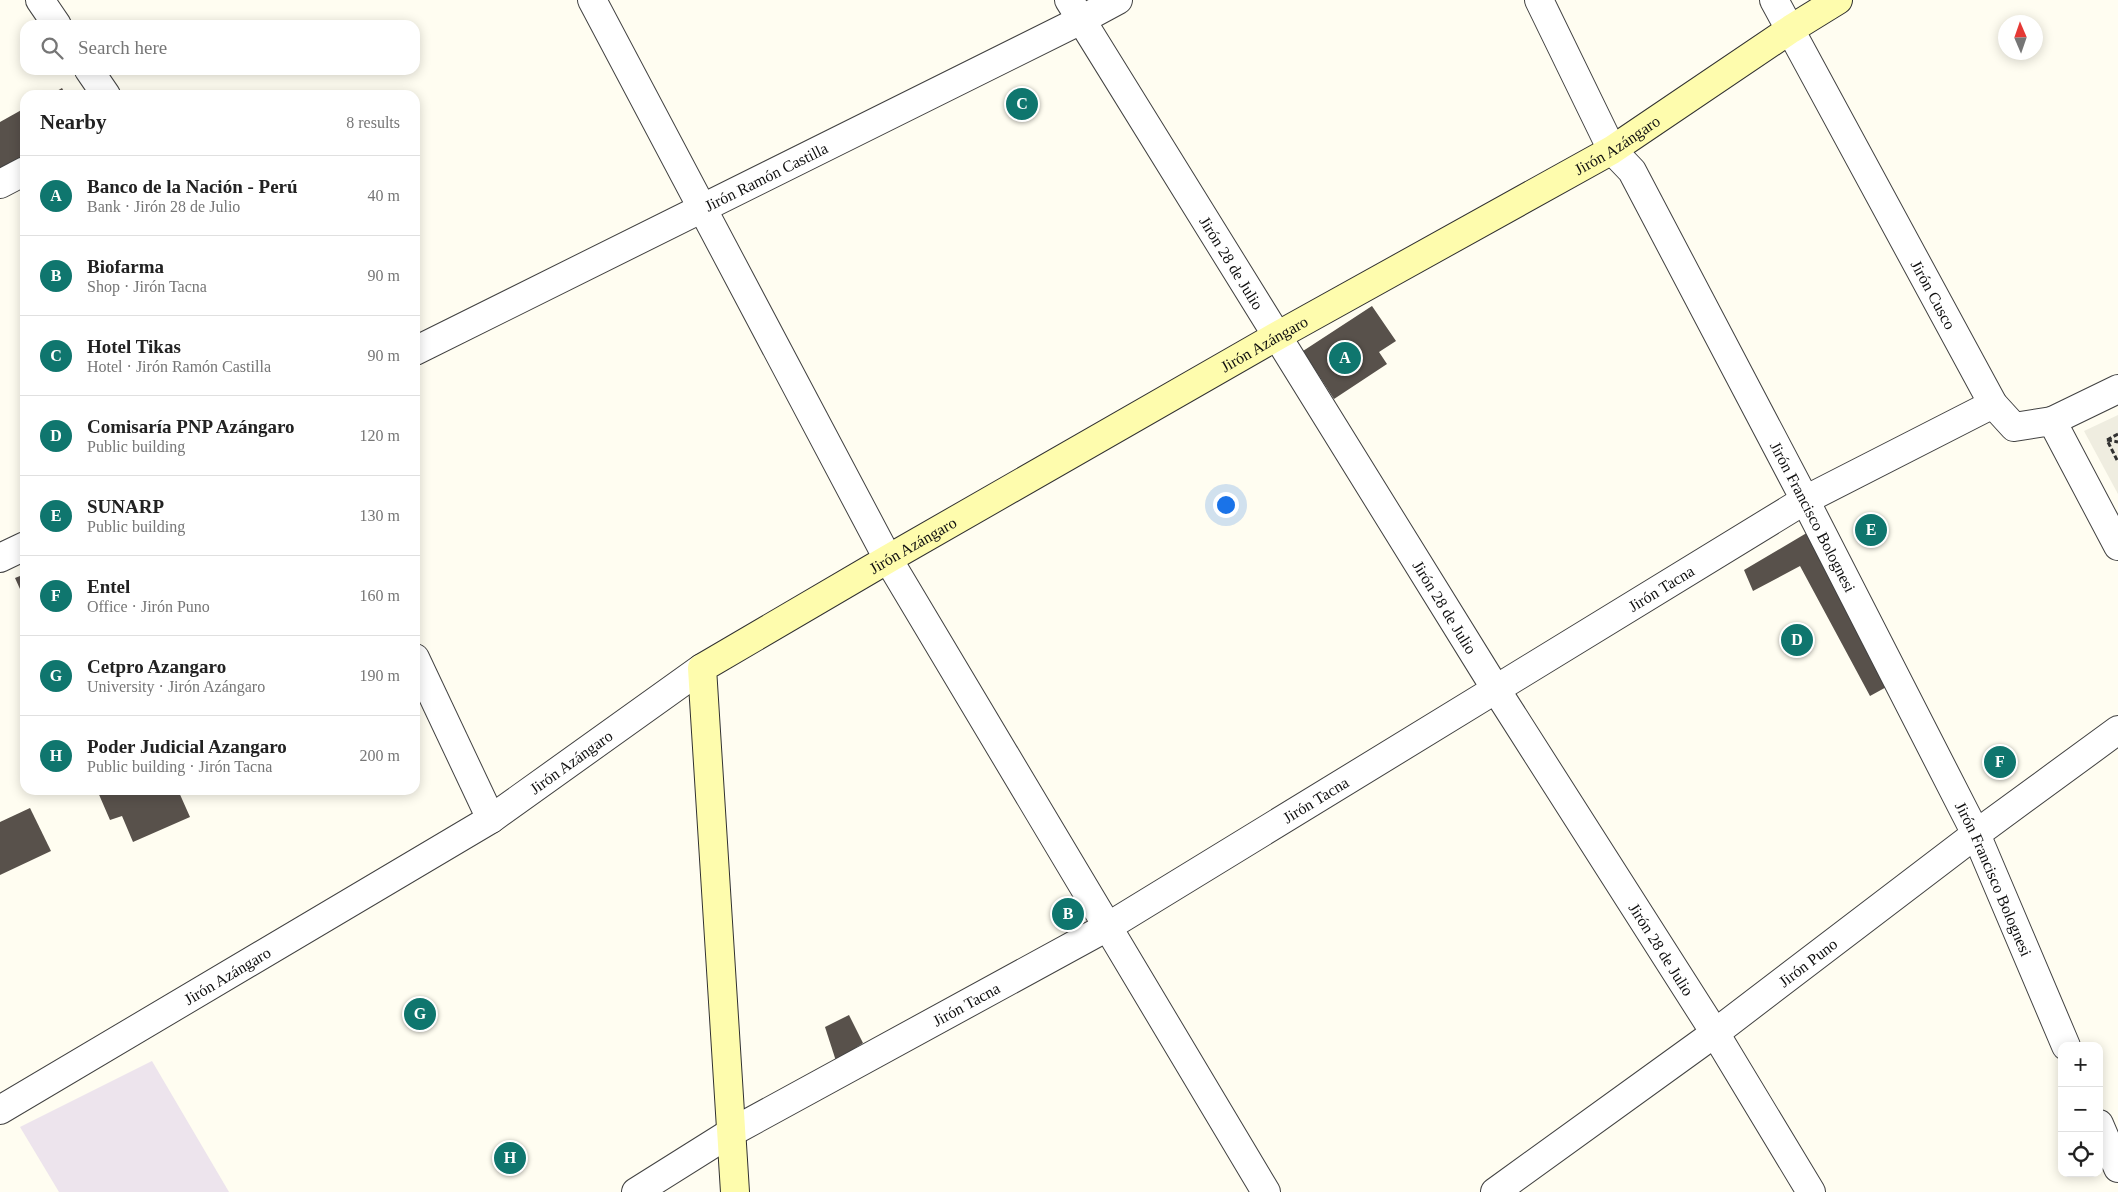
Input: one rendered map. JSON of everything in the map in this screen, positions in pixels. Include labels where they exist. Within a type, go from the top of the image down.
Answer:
[{"type":"street","points":[[40,0],[54,20]]},
{"type":"street","points":[[592,0],[704,208],[888,559],[1109,926],[1266,1192]]},
{"type":"street","name":"Jirón Ramón Castilla","points":[[420,349],[704,208],[1075,10],[1118,0]]},
{"type":"street","name":"Jirón Francisco Bolognesi","points":[[1539,0],[1612,150],[1632,171],[1805,500],[1976,834],[2064,1042]]},
{"type":"street","name":"Jirón Cusco","points":[[1774,0],[1994,404],[2014,427],[2052,421]]},
{"type":"street","name":"Jirón Azángaro","points":[[0,1110],[491,819],[702,668],[1277,336],[1612,150],[1791,29],[1838,0]]},
{"type":"street","name":"Jirón 28 de Julio","points":[[1075,10],[1497,691],[1715,1033],[1811,1192]]},
{"type":"street","points":[[92,75],[103,90]]},
{"type":"street","points":[[0,184],[20,174]]},
{"type":"street","points":[[2118,390],[2052,421],[2118,546]]},
{"type":"street","name":"Jirón Tacna","points":[[636,1192],[730,1133],[1109,926],[1497,691],[1805,500],[1994,404]]},
{"type":"street","points":[[0,558],[20,548]]},
{"type":"street","points":[[702,668],[735,1192]]},
{"type":"street","points":[[420,669],[491,819]]},
{"type":"street","name":"Jirón Puno","points":[[1495,1192],[1715,1033],[1976,834],[2118,730]]},
{"type":"street","points":[[2102,1132],[2118,1168]]},
{"type":"path","points":[[2107,440],[2118,434]]},
{"type":"path","points":[[2107,440],[2118,442]]},
{"type":"path","points":[[2107,440],[2118,462]]},
{"type":"shaded area","points":[[2118,415],[2118,494],[2084,431]]},
{"type":"shaded area","points":[[152,1061],[229,1192],[59,1192],[20,1127]]},
{"type":"building","points":[[20,111],[20,162],[0,173],[0,122]]},
{"type":"building","points":[[1372,306],[1396,341],[1379,352],[1387,364],[1334,399],[1303,351]]},
{"type":"building","points":[[1810,531],[1890,685],[1870,696],[1800,566],[1753,591],[1744,570]]},
{"type":"building","points":[[20,576],[20,589],[15,578]]},
{"type":"building","points":[[99,795],[180,795],[190,817],[133,842],[122,816],[110,820]]},
{"type":"building","points":[[30,808],[51,851],[0,875],[0,822]]},
{"type":"building","points":[[849,1015],[863,1043],[836,1061],[825,1027]]},
{"type":"place","name":"Hotel Tikas","points":[[1022,104]]},
{"type":"place","name":"Banco de la Nación - Perú","points":[[1345,358]]},
{"type":"place","name":"SUNARP","points":[[1871,530]]},
{"type":"place","name":"Comisaría PNP Azángaro","points":[[1797,640]]},
{"type":"place","name":"Entel","points":[[2000,762]]},
{"type":"place","name":"Biofarma","points":[[1068,914]]},
{"type":"place","name":"Cetpro Azangaro","points":[[420,1014]]},
{"type":"place","name":"Poder Judicial Azangaro","points":[[510,1158]]}]
